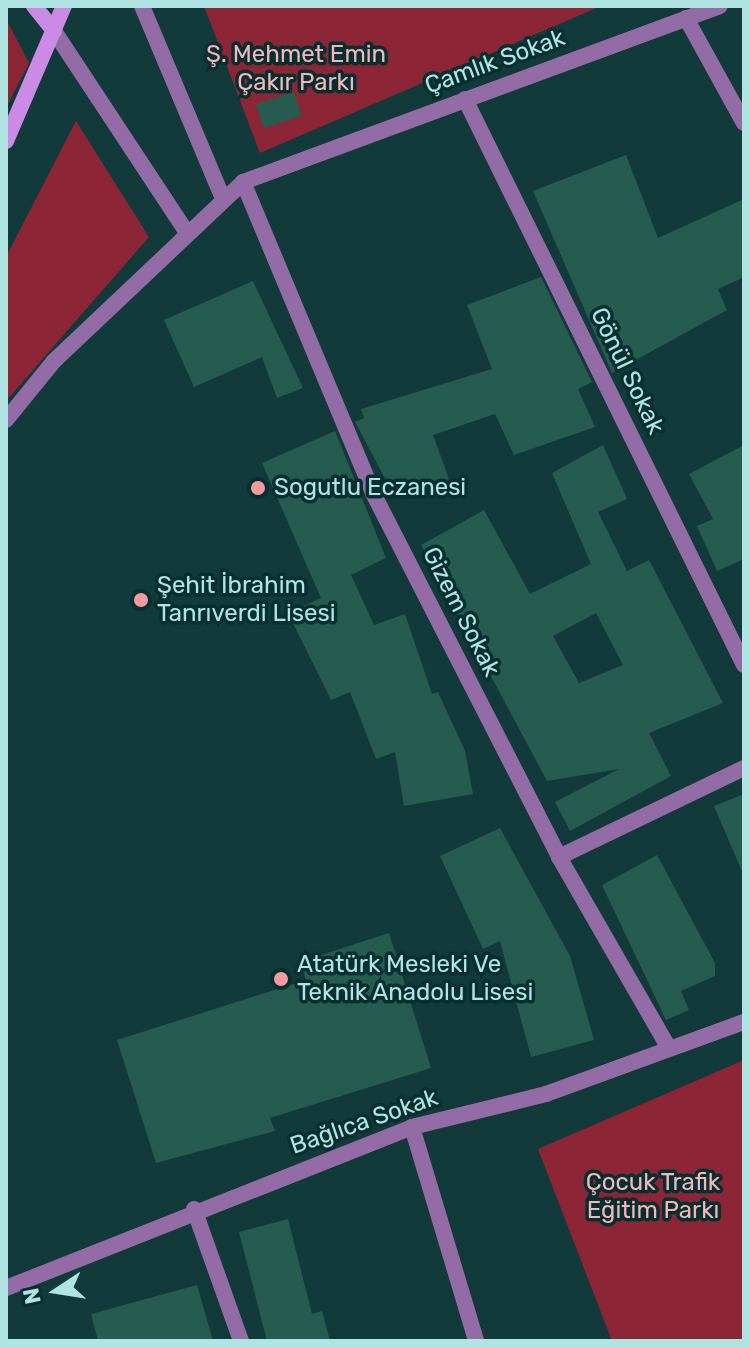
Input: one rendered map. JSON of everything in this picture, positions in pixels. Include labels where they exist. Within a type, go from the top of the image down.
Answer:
[{"type":"main road","points":[[34,6],[54,31]]},
{"type":"main road","points":[[6,141],[64,6]]},
{"type":"street","points":[[142,6],[222,196]]},
{"type":"street","name":"Çamlık Sokak","points":[[6,420],[54,361],[222,196],[243,182],[720,6]]},
{"type":"street","points":[[686,18],[744,123]]},
{"type":"street","points":[[54,31],[186,231]]},
{"type":"street","name":"Gönül Sokak","points":[[465,99],[744,665]]},
{"type":"street","name":"Gizem Sokak","points":[[243,182],[373,493],[559,857],[669,1048]]},
{"type":"street","points":[[559,857],[744,768]]},
{"type":"street","name":"Bağlıca Sokak","points":[[6,1288],[194,1209],[412,1127],[546,1094],[744,1022]]},
{"type":"street","points":[[412,1127],[476,1341]]},
{"type":"street","points":[[194,1209],[241,1341]]},
{"type":"green space","name":"Ş. Mehmet Emin Çakır Parkı","points":[[204,6],[601,6],[260,153]]},
{"type":"green space","points":[[6,19],[29,63],[6,108]]},
{"type":"green space","points":[[76,121],[149,237],[6,401],[6,257]]},
{"type":"green space","name":"Çocuk Trafik Eğitim Parkı","points":[[744,1060],[744,1341],[612,1341],[538,1149]]},
{"type":"building","points":[[294,92],[302,116],[264,128],[256,104]]},
{"type":"building","points":[[626,155],[658,238],[744,199],[744,277],[718,289],[727,310],[612,373],[533,191]]},
{"type":"building","points":[[541,277],[592,382],[578,389],[595,427],[514,455],[495,414],[433,435],[449,479],[396,499],[355,422],[364,418],[361,409],[492,369],[467,305]]},
{"type":"building","points":[[253,281],[303,388],[277,398],[262,357],[194,387],[164,320]]},
{"type":"building","points":[[335,431],[386,558],[351,575],[374,625],[405,614],[432,694],[438,692],[465,751],[473,794],[404,806],[395,752],[376,759],[350,692],[331,700],[288,613],[321,598],[262,463]]},
{"type":"building","points":[[603,445],[627,499],[598,512],[627,571],[649,560],[723,703],[649,733],[671,776],[570,831],[555,802],[619,769],[547,781],[421,545],[484,510],[530,594],[591,564],[552,473]],"holes":[[[596,613],[623,665],[579,683],[553,636]]]},
{"type":"building","points":[[744,445],[744,559],[717,571],[697,526],[713,519],[689,474]]},
{"type":"building","points":[[744,794],[744,876],[714,806]]},
{"type":"building","points":[[500,828],[570,956],[594,1040],[531,1057],[500,941],[483,949],[440,856]]},
{"type":"building","points":[[657,855],[715,963],[715,976],[681,991],[689,1010],[666,1020],[602,885]]},
{"type":"building","points":[[389,933],[431,1068],[270,1118],[275,1131],[156,1163],[117,1040],[306,980],[300,962]]},
{"type":"building","points":[[288,1219],[312,1314],[322,1311],[330,1341],[267,1341],[239,1232]]},
{"type":"building","points":[[197,1285],[213,1341],[98,1341],[91,1314]]},
{"type":"place","name":"Sogutlu Eczanesi","points":[[258,488]]},
{"type":"place","name":"Şehit İbrahim Tanrıverdi Lisesi","points":[[141,600]]},
{"type":"place","name":"Atatürk Mesleki Ve Teknik Anadolu Lisesi","points":[[281,979]]}]
